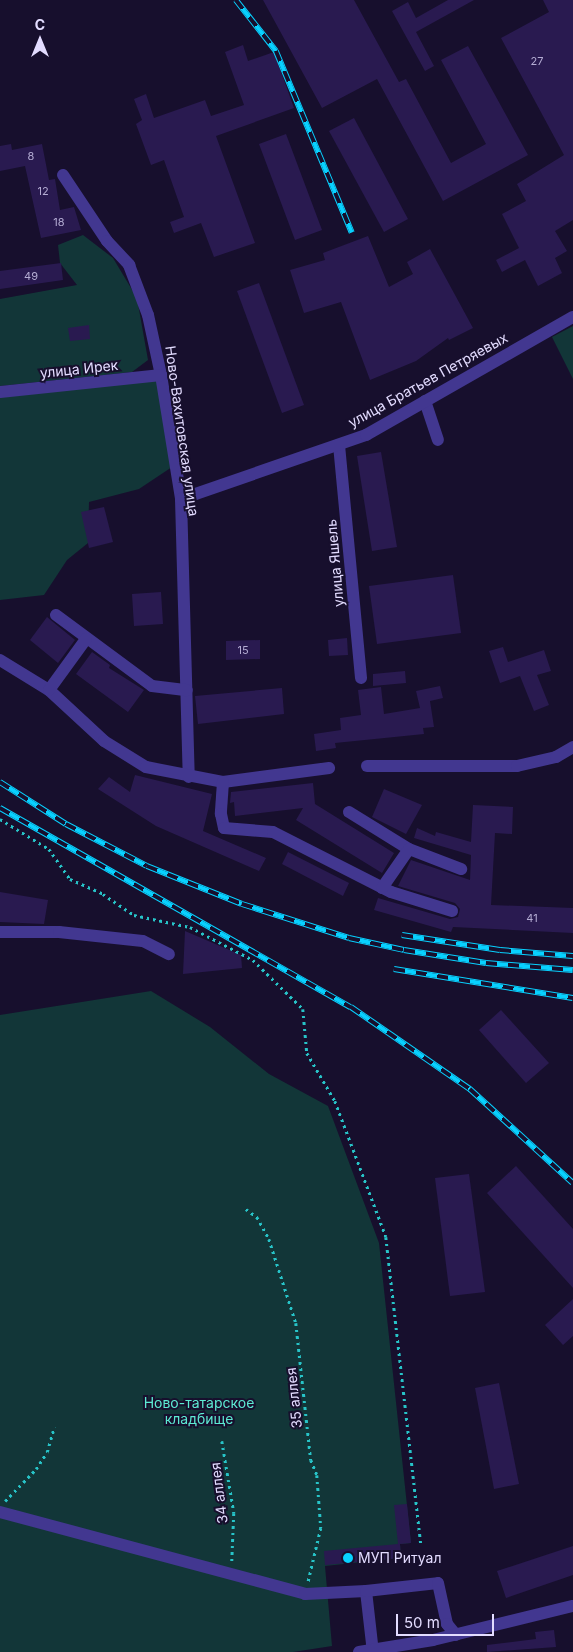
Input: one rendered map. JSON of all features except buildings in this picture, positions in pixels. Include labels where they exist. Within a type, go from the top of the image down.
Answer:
[{"type":"street","name":"Ново-Вахитовская улица","points":[[63,175],[106,241],[129,265],[148,315],[162,375],[180,499],[189,777]]},
{"type":"street","name":"улица Братьев Петряевых","points":[[180,499],[366,435],[425,401],[500,352],[573,317]]},
{"type":"street","points":[[144,377],[153,370],[158,357]]},
{"type":"street","name":"улица Ирек","points":[[0,392],[162,375]]},
{"type":"street","points":[[425,401],[438,440]]},
{"type":"street","name":"улица Яшель","points":[[339,445],[361,678]]},
{"type":"street","points":[[56,615],[152,686],[186,690]]},
{"type":"street","points":[[49,690],[86,639]]},
{"type":"street","points":[[0,660],[49,690],[104,741],[146,767],[189,777],[223,782],[329,768]]},
{"type":"street","points":[[367,766],[516,766],[556,757],[573,747]]},
{"type":"street","points":[[223,782],[220,814],[224,828],[273,832],[382,888],[452,911]]},
{"type":"street","points":[[349,812],[409,849],[461,869]]},
{"type":"street","points":[[382,888],[409,849]]},
{"type":"street","points":[[0,932],[59,932],[143,941],[169,954]]},
{"type":"street","points":[[0,1510],[305,1594],[366,1591],[438,1583],[447,1624],[456,1635]]},
{"type":"street","points":[[366,1591],[373,1651]]},
{"type":"street","points":[[360,1652],[456,1635],[573,1606]]},
{"type":"path","points":[[0,819],[49,849],[70,880],[103,894],[134,915],[190,926],[253,960],[304,1009],[307,1053],[335,1100],[386,1237],[421,1543]]},
{"type":"path","name":"35 аллея","points":[[246,1209],[257,1217],[269,1239],[296,1323],[311,1460],[317,1475],[321,1528],[305,1594]]},
{"type":"path","points":[[0,1510],[12,1491],[36,1469],[47,1452],[54,1428]]},
{"type":"path","name":"34 аллея","points":[[222,1441],[234,1513],[231,1573]]},
{"type":"green space","points":[[83,235],[113,258],[137,298],[148,360],[132,372],[0,386],[0,299],[77,285],[60,263],[58,245]]},
{"type":"green space","points":[[573,326],[573,379],[552,337]]},
{"type":"green space","points":[[161,375],[175,465],[139,489],[89,502],[88,543],[67,560],[44,595],[0,600],[0,392]]},
{"type":"green space","name":"Ново-татарское кладбище","points":[[151,991],[210,1027],[269,1074],[328,1106],[379,1243],[411,1543],[400,1544],[401,1558],[325,1566],[332,1646],[293,1652],[0,1652],[0,1015]]},
{"type":"railway","points":[[236,0],[276,51],[352,233]]},
{"type":"railway","points":[[0,782],[66,824],[147,866],[242,904],[349,938],[404,950],[486,963],[573,970]]},
{"type":"railway","points":[[0,808],[351,1007],[470,1089],[573,1183]]},
{"type":"railway","points":[[402,935],[500,950],[573,956]]},
{"type":"railway","points":[[394,969],[573,998]]},
{"type":"place","name":"МУП Ритуал","points":[[348,1558]]}]
